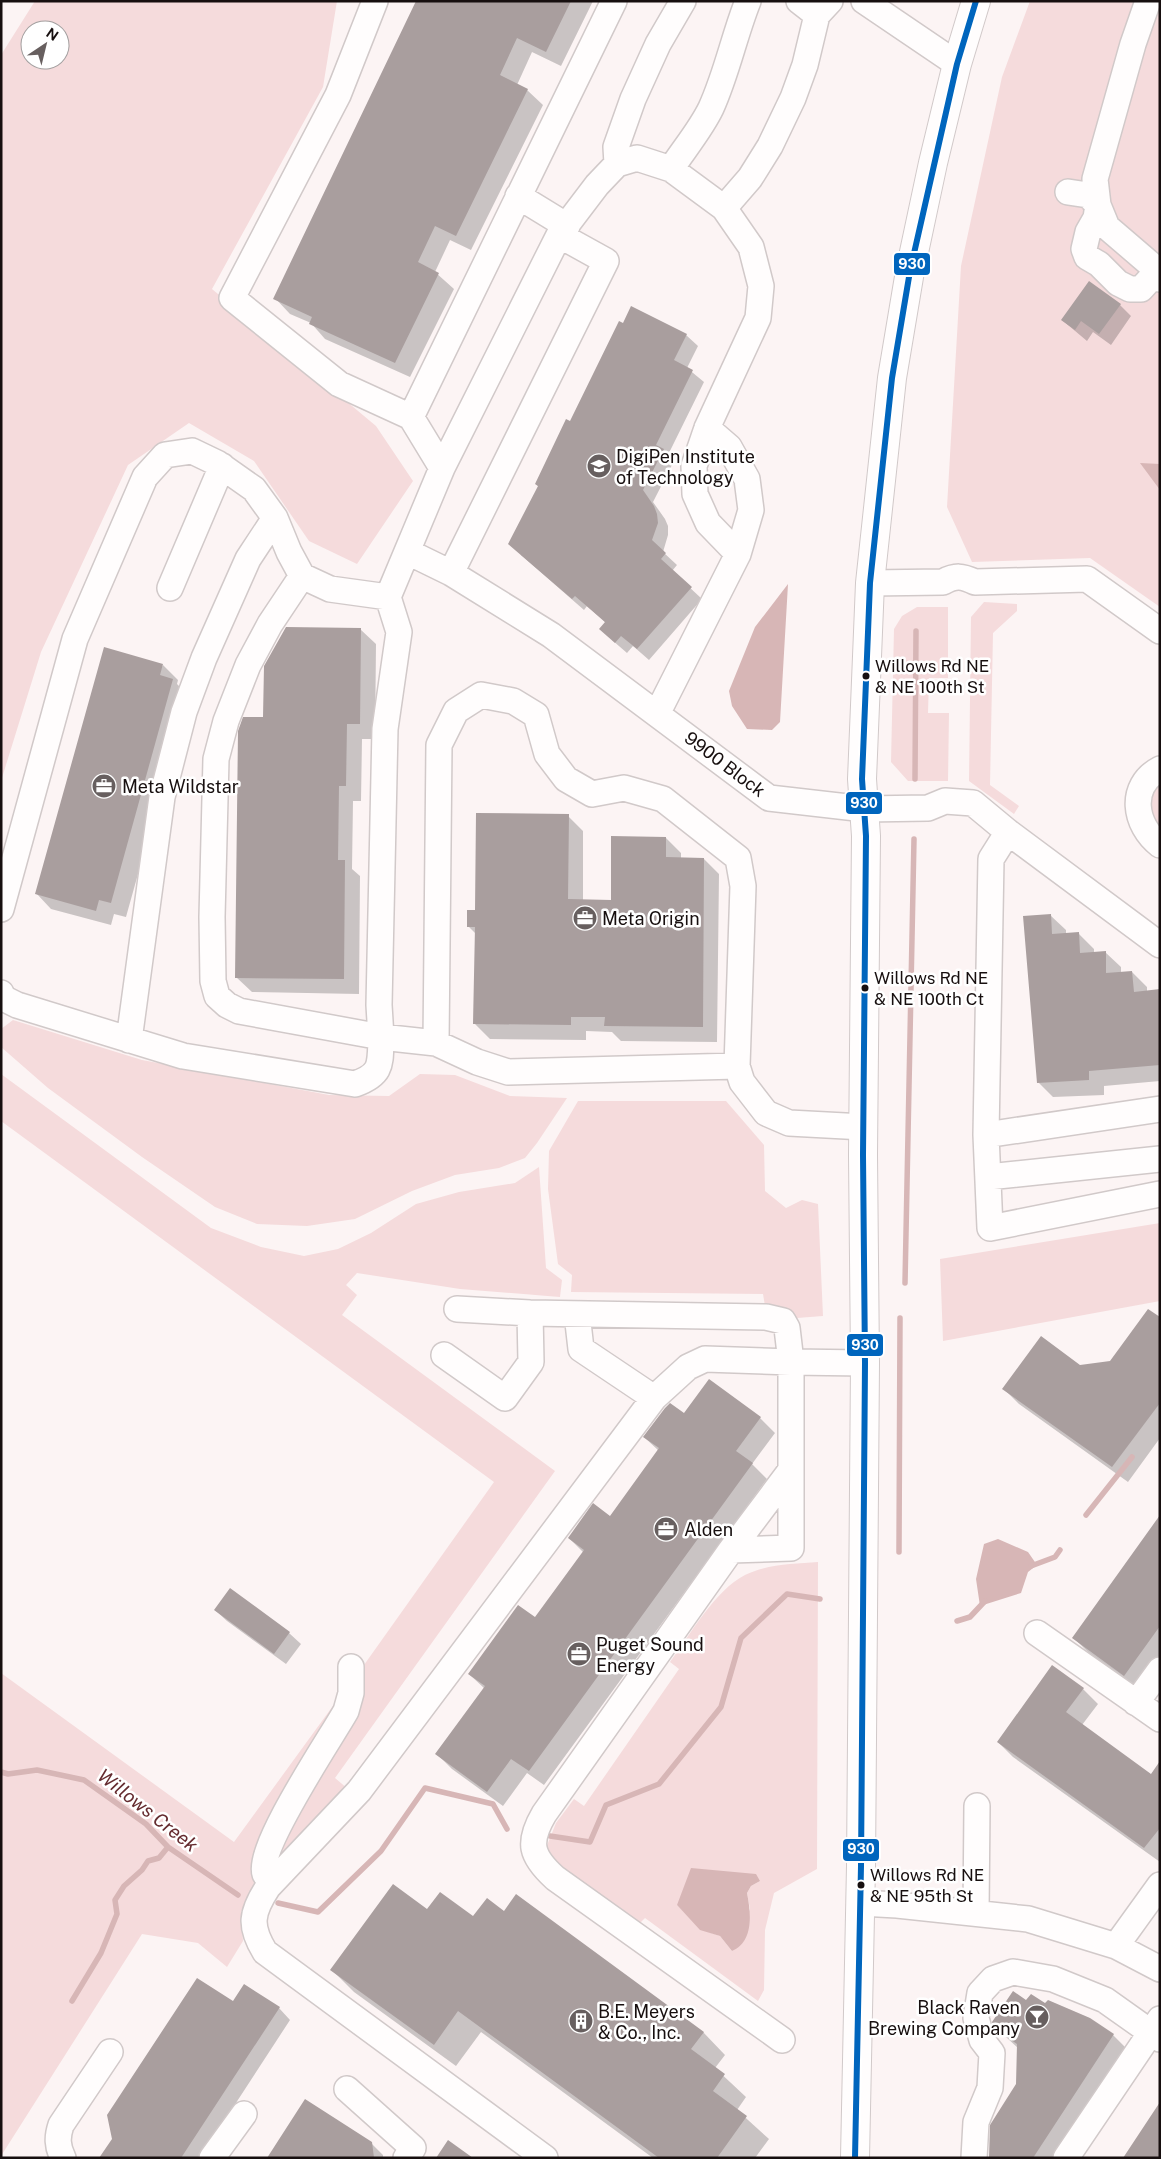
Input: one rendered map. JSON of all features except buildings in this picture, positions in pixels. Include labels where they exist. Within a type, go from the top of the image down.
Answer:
[{"type":"main road","points":[[855,2158],[860,1903],[865,1362],[866,836],[862,778],[870,583],[892,378],[909,281],[933,163],[957,64],[976,1]]},
{"type":"street","points":[[375,1],[338,95],[232,298],[339,384],[411,417],[442,468]]},
{"type":"street","points":[[411,417],[614,1]]},
{"type":"street","points":[[617,164],[616,147],[633,99],[658,44],[683,1]]},
{"type":"street","points":[[671,169],[711,109],[729,63],[737,29],[748,1]]},
{"type":"street","points":[[864,1],[957,64]]},
{"type":"street","points":[[1068,192],[1088,195],[1098,205],[1107,227],[1159,274],[1152,277],[1141,289],[1130,289],[1118,283],[1099,264],[1087,257],[1084,249],[1088,232],[1096,218],[1098,205],[1095,179],[1133,44],[1148,1]]},
{"type":"street","points":[[724,208],[750,178],[770,146],[793,98],[806,65],[815,6]]},
{"type":"street","points":[[1,994],[3,998],[17,1005],[183,1056],[355,1084],[370,1078],[380,1065],[382,1037],[379,1005],[385,729],[400,632],[388,597],[442,468],[563,230],[597,185],[617,164],[637,158],[671,169],[724,208],[751,247],[761,286],[758,318],[707,428],[694,466],[695,494],[708,523],[738,554]]},
{"type":"street","points":[[451,573],[606,260],[518,196]]},
{"type":"street","points":[[657,714],[738,554],[751,510],[747,479],[729,447],[707,428]]},
{"type":"street","points":[[1,908],[75,639],[145,477],[165,455],[192,451],[222,466],[254,489],[275,518],[289,552],[302,576],[330,589],[388,597]]},
{"type":"street","points":[[170,588],[222,466]]},
{"type":"street","points":[[129,1040],[162,797],[184,712],[204,658],[248,558],[275,518]]},
{"type":"street","name":"9900 Block","points":[[408,552],[451,573],[551,635],[769,798],[864,809],[928,808],[944,801],[973,803],[985,815],[1008,832],[1027,832],[1054,852],[1066,875],[1160,945]]},
{"type":"street","points":[[302,576],[270,624],[248,666],[226,721],[216,759],[212,917],[213,981],[217,996],[227,1005],[239,1011],[382,1037],[436,1043],[477,1062],[508,1072],[737,1066]]},
{"type":"street","points":[[870,583],[943,582],[953,577],[963,577],[975,582],[1087,579],[1160,631]]},
{"type":"street","points":[[436,1043],[440,744],[456,711],[481,695],[512,701],[536,715],[547,754],[566,779],[592,794],[624,788],[662,799],[738,858],[743,886],[737,1066],[742,1082],[766,1113],[789,1123],[864,1127]]},
{"type":"street","points":[[1160,769],[1146,780],[1138,796],[1138,809],[1141,824],[1153,840],[1160,845]]},
{"type":"street","points":[[1008,832],[991,859],[986,1135],[990,1228],[1160,1194]]},
{"type":"street","points":[[986,1135],[1160,1109]]},
{"type":"street","points":[[988,1177],[1160,1159]]},
{"type":"street","points":[[457,1309],[530,1313],[775,1318],[783,1321],[787,1328],[791,1362],[791,1548],[730,1550]]},
{"type":"street","points":[[444,1355],[505,1398],[531,1362],[530,1313]]},
{"type":"street","points":[[577,1314],[581,1349],[654,1398]]},
{"type":"street","points":[[545,2158],[264,1952],[256,1938],[253,1923],[257,1903],[272,1882],[359,1791],[654,1398],[688,1366],[704,1359],[865,1362]]},
{"type":"street","points":[[782,2040],[555,1878],[540,1864],[534,1851],[533,1839],[544,1814],[730,1550],[791,1470]]},
{"type":"street","points":[[1037,1632],[1160,1720]]},
{"type":"street","points":[[272,1882],[265,1874],[265,1866],[273,1836],[282,1816],[346,1711],[351,1693],[351,1667]]},
{"type":"street","points":[[1136,1703],[1160,1670]]},
{"type":"street","points":[[976,1913],[977,1806]]},
{"type":"street","points":[[1116,1946],[1160,1885]]},
{"type":"street","points":[[860,1903],[1028,1919],[1116,1946],[1160,1969]]},
{"type":"street","points":[[974,2158],[976,2122],[990,2088],[992,2053],[982,2040],[976,2018],[980,1993],[993,1978],[1013,1972],[1053,1979],[1105,2000],[1157,2030],[1066,2158]]},
{"type":"street","points":[[63,2158],[58,2148],[58,2135],[62,2125],[110,2052]]},
{"type":"street","points":[[347,2089],[413,2148],[406,2158]]},
{"type":"street","points":[[212,2158],[244,2114]]},
{"type":"shaded area","points":[[35,1],[337,1],[323,87],[212,289],[376,426],[413,481],[357,564],[309,541],[254,461],[189,423],[128,465],[41,652],[1,781],[1,55],[20,25],[20,70],[70,70],[70,20],[23,20]]},
{"type":"shaded area","points":[[1030,1],[1160,1],[1160,607],[1090,558],[972,562],[947,507],[961,266],[1002,77]]},
{"type":"shaded area","points":[[1140,463],[1160,464],[1160,490]]},
{"type":"shaded area","points":[[788,584],[780,722],[772,730],[747,729],[732,706],[729,691],[755,627]]},
{"type":"shaded area","points":[[984,602],[1017,604],[1017,611],[993,633],[990,785],[1019,806],[1014,814],[969,781],[971,617]]},
{"type":"shaded area","points":[[917,607],[948,607],[948,678],[929,678],[928,713],[949,713],[948,781],[908,781],[891,762],[894,629],[902,616]]},
{"type":"shaded area","points":[[1160,774],[1160,834],[1145,795]]},
{"type":"shaded area","points":[[13,1020],[142,1060],[329,1095],[389,1096],[420,1074],[455,1075],[510,1096],[567,1098],[525,1158],[499,1168],[455,1175],[412,1191],[355,1219],[307,1226],[257,1224],[215,1207],[142,1157],[48,1088],[1,1047],[1,1029]]},
{"type":"shaded area","points":[[1,1074],[211,1228],[261,1247],[304,1256],[338,1249],[371,1233],[416,1204],[459,1192],[515,1183],[539,1167],[546,1268],[562,1280],[560,1297],[460,1289],[357,1273],[346,1285],[357,1295],[342,1315],[555,1471],[335,1778],[348,1789],[282,1860],[274,1855],[358,1711],[364,1665],[494,1482],[1,1121]]},
{"type":"shaded area","points":[[578,1101],[726,1101],[764,1145],[765,1191],[786,1208],[802,1200],[818,1204],[823,1316],[797,1318],[788,1313],[765,1306],[763,1294],[571,1292],[572,1275],[558,1264],[548,1189],[549,1151]]},
{"type":"shaded area","points":[[1160,1223],[1160,1301],[943,1341],[940,1259]]},
{"type":"shaded area","points":[[998,1539],[1028,1552],[1037,1565],[1028,1572],[1021,1593],[980,1606],[976,1579],[984,1544]]},
{"type":"shaded area","points":[[818,1562],[817,1869],[774,1893],[765,1930],[764,1990],[758,2001],[645,1918],[637,1926],[552,1863],[546,1848],[556,1823],[574,1799],[584,1806],[679,1669],[670,1662],[723,1591],[753,1571],[790,1564]],"holes":[[[760,1881],[751,1886],[747,1893],[750,1909],[732,1951],[720,1936],[700,1929],[677,1905]]]},
{"type":"shaded area","points":[[1,1673],[234,1842],[338,1699],[241,1912],[243,1941],[227,1967],[198,1943],[142,1934],[1,2156]]},
{"type":"shaded area","points":[[691,1868],[756,1874],[760,1881],[751,1886],[747,1893],[750,1918],[747,1934],[739,1947],[732,1951],[720,1936],[700,1930],[677,1905]]},
{"type":"waterway","points":[[915,779],[916,631]]},
{"type":"waterway","points":[[905,1283],[914,839]]},
{"type":"waterway","points":[[899,1552],[900,1318]]},
{"type":"waterway","name":"Willows Creek","points":[[1086,1515],[1132,1457]]},
{"type":"waterway","name":"Willows Creek","points":[[1031,1566],[1055,1557],[1060,1550]]},
{"type":"waterway","name":"Willows Creek","points":[[550,1836],[590,1842],[606,1805],[659,1784],[721,1707],[741,1638],[787,1594],[820,1599]]},
{"type":"waterway","name":"Willows Creek","points":[[957,1621],[970,1617],[985,1601]]},
{"type":"waterway","name":"Willows Creek","points":[[1,1772],[8,1774],[37,1770],[84,1780],[146,1824],[168,1847],[238,1895]]},
{"type":"waterway","name":"Willows Creek","points":[[278,1903],[318,1912],[381,1851],[425,1788],[493,1804],[507,1829]]},
{"type":"waterway","points":[[72,2001],[101,1953],[117,1914],[115,1900],[124,1886],[142,1870],[148,1861],[159,1858],[168,1847]]},
{"type":"transit line","name":"930","points":[[855,2158],[861,1866],[865,1363],[863,1155],[866,836],[862,779],[870,583],[892,378],[910,271],[957,64],[976,1]]},
{"type":"place","name":"DigiPen Institute of Technology","points":[[599,466]]},
{"type":"place","name":"Willows Rd NE & NE 100th St","points":[[866,676]]},
{"type":"place","name":"Meta Wildstar","points":[[104,786]]},
{"type":"place","name":"Meta Origin","points":[[585,918]]},
{"type":"place","name":"Willows Rd NE & NE 100th Ct","points":[[865,988]]},
{"type":"place","name":"Alden","points":[[666,1529]]},
{"type":"place","name":"Puget Sound Energy","points":[[579,1654]]},
{"type":"place","name":"Willows Rd NE & NE 95th St","points":[[861,1885]]},
{"type":"place","name":"Black Raven Brewing Company","points":[[1037,2017]]},
{"type":"place","name":"B.E. Meyers & Co., Inc.","points":[[581,2021]]}]
